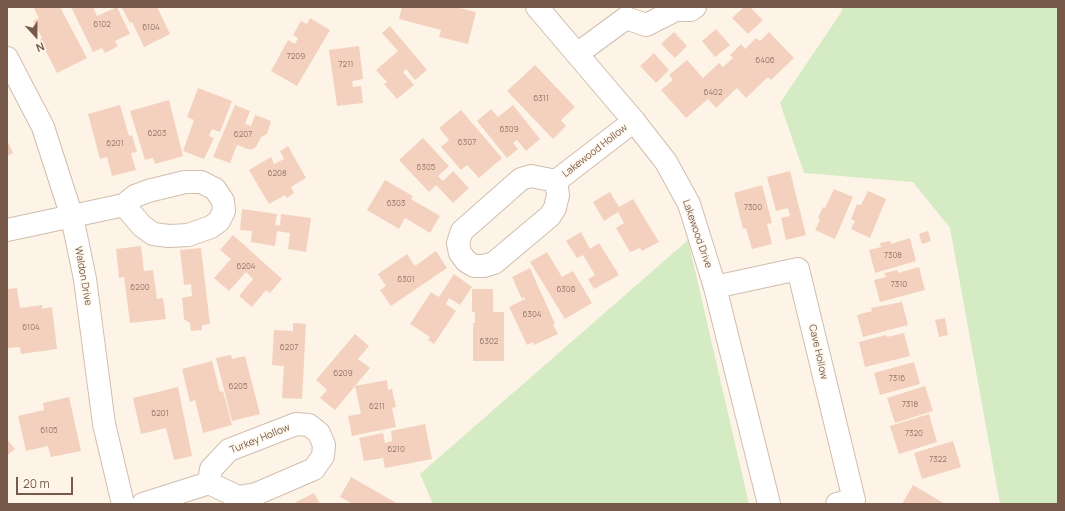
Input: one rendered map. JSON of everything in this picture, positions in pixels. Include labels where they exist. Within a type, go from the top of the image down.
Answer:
[{"type":"street","name":"Lakewood Drive","points":[[537,7],[634,120],[666,162],[689,204],[715,287],[769,504]]},
{"type":"street","points":[[578,54],[625,12],[646,25],[676,10],[691,10],[695,7]]},
{"type":"street","name":"Waldon Drive","points":[[7,58],[43,127],[72,217],[85,280],[104,424],[123,504]]},
{"type":"street","name":"Lakewood Hollow","points":[[556,181],[558,195],[555,208],[550,216],[494,263],[484,266],[474,266],[466,261],[460,253],[459,248],[462,231],[515,184],[521,179],[531,176],[556,181],[634,120]]},
{"type":"street","points":[[7,230],[124,205]]},
{"type":"street","name":"Cave Hollow","points":[[715,287],[798,270],[854,500],[836,504]]},
{"type":"street","name":"Turkey Hollow","points":[[296,424],[309,425],[319,433],[324,445],[323,456],[314,469],[256,494],[238,497],[209,483],[211,469],[229,450],[296,424]]},
{"type":"street","points":[[143,504],[209,483]]},
{"type":"green space","points":[[842,7],[1058,7],[1058,504],[1000,504],[950,228],[913,182],[804,173],[780,103],[842,11]]},
{"type":"green space","points":[[688,240],[749,504],[433,504],[420,474]]},
{"type":"building","points":[[33,7],[60,7],[87,58],[57,73],[40,40],[42,38],[33,21],[39,18]]},
{"type":"building","points":[[71,7],[93,7],[97,16],[117,7],[130,34],[115,41],[118,46],[105,53],[102,48],[93,52]]},
{"type":"building","points":[[157,7],[170,34],[144,47],[132,22],[130,23],[122,8]]},
{"type":"building","points":[[402,7],[455,7],[476,12],[468,44],[439,37],[441,30],[399,19]]},
{"type":"building","points":[[744,7],[750,7],[763,20],[748,34],[732,18]]},
{"type":"building","points":[[310,18],[330,30],[297,86],[271,71],[288,40],[295,44],[298,38],[293,35],[301,21],[307,24]]},
{"type":"building","points":[[390,26],[427,70],[415,80],[406,69],[403,72],[414,85],[397,99],[384,84],[387,82],[376,70],[398,51],[382,33]]},
{"type":"building","points":[[716,29],[730,45],[715,57],[702,41]]},
{"type":"building","points":[[674,32],[687,46],[675,58],[661,44]]},
{"type":"building","points":[[769,32],[794,58],[771,80],[768,77],[746,98],[737,88],[716,108],[708,99],[686,118],[661,90],[673,80],[669,75],[687,60],[703,78],[719,63],[723,67],[733,58],[730,55],[741,44],[745,49],[756,38],[760,41]]},
{"type":"building","points":[[359,46],[363,79],[352,81],[353,87],[361,86],[363,103],[337,106],[329,50]]},
{"type":"building","points":[[654,53],[669,70],[656,83],[640,66]]},
{"type":"building","points":[[535,65],[575,107],[561,120],[566,126],[553,139],[507,91]]},
{"type":"building","points":[[198,88],[232,101],[220,132],[212,129],[209,136],[214,138],[204,159],[183,151],[194,120],[187,117]]},
{"type":"building","points":[[169,100],[183,156],[155,164],[153,158],[145,160],[130,111]]},
{"type":"building","points":[[120,105],[129,136],[132,135],[137,152],[131,153],[136,170],[112,176],[107,157],[100,159],[88,114]]},
{"type":"building","points":[[235,105],[250,111],[245,124],[251,126],[255,115],[271,121],[267,134],[261,137],[256,147],[251,150],[237,145],[230,163],[213,157]]},
{"type":"building","points":[[513,105],[540,139],[526,151],[517,140],[513,143],[518,149],[507,158],[477,121],[491,109],[498,117]]},
{"type":"building","points":[[461,110],[502,158],[479,178],[467,165],[461,170],[441,147],[449,140],[439,128]]},
{"type":"building","points":[[423,138],[449,166],[438,176],[443,181],[453,171],[469,188],[453,203],[436,185],[429,192],[399,160]]},
{"type":"building","points":[[7,140],[13,153],[7,156]]},
{"type":"building","points":[[288,146],[306,178],[291,187],[294,193],[287,198],[285,195],[269,204],[249,170],[271,157],[274,164],[284,159],[280,151]]},
{"type":"building","points":[[790,171],[806,235],[786,240],[781,218],[790,216],[788,208],[776,211],[767,177]]},
{"type":"building","points":[[385,180],[413,196],[411,199],[440,216],[430,233],[405,218],[399,229],[367,210]]},
{"type":"building","points":[[762,185],[772,223],[767,224],[772,244],[752,249],[746,228],[743,229],[734,193]]},
{"type":"building","points":[[834,189],[853,197],[835,239],[815,230],[820,220],[818,218],[823,207],[825,208]]},
{"type":"building","points":[[868,191],[886,199],[870,238],[851,229],[855,221],[851,219],[857,204],[861,205]]},
{"type":"building","points":[[610,192],[619,207],[633,199],[659,242],[642,251],[640,248],[630,252],[616,228],[624,223],[618,212],[604,221],[593,202]]},
{"type":"building","points":[[242,209],[277,214],[275,225],[280,226],[281,214],[311,218],[306,252],[288,249],[290,233],[277,231],[275,246],[251,242],[252,231],[240,230]]},
{"type":"building","points":[[928,231],[931,241],[922,244],[919,234]]},
{"type":"building","points":[[581,232],[590,249],[599,243],[619,275],[594,289],[588,279],[595,275],[583,255],[577,258],[566,241]]},
{"type":"building","points":[[233,235],[282,279],[270,293],[266,290],[252,307],[239,296],[253,279],[246,272],[229,291],[214,278],[231,259],[220,250]]},
{"type":"building","points":[[910,238],[916,261],[875,273],[869,250],[881,247],[880,243],[890,241],[891,244]]},
{"type":"building","points":[[141,246],[144,271],[153,270],[157,299],[163,298],[166,319],[130,323],[124,277],[119,278],[116,249]]},
{"type":"building","points":[[201,248],[210,324],[202,325],[202,330],[191,331],[190,323],[184,319],[182,298],[192,296],[191,284],[184,285],[180,250]]},
{"type":"building","points":[[436,251],[447,268],[391,306],[380,290],[386,286],[378,274],[407,254],[415,266]]},
{"type":"building","points":[[547,252],[562,277],[573,271],[592,303],[565,319],[530,262]]},
{"type":"building","points":[[919,267],[925,290],[880,302],[874,280],[886,277],[884,273],[897,270],[898,273]]},
{"type":"building","points":[[530,268],[558,334],[534,345],[533,342],[527,345],[509,307],[525,299],[524,297],[522,299],[512,277]]},
{"type":"building","points":[[454,274],[472,287],[460,305],[449,298],[446,304],[456,311],[434,344],[428,340],[430,337],[410,324],[431,292],[439,297]]},
{"type":"building","points":[[17,288],[20,308],[42,305],[42,309],[52,307],[57,349],[21,354],[20,347],[7,348],[7,289]]},
{"type":"building","points":[[472,289],[493,289],[493,312],[504,312],[504,361],[473,361],[473,323],[475,323],[475,312],[472,312]]},
{"type":"building","points":[[902,302],[908,325],[863,337],[857,315],[872,311],[871,308]]},
{"type":"building","points":[[945,318],[948,335],[939,337],[935,320]]},
{"type":"building","points":[[293,323],[306,324],[302,399],[282,398],[284,366],[272,365],[274,330],[293,331]]},
{"type":"building","points":[[904,333],[910,356],[865,367],[859,342],[886,335],[887,337]]},
{"type":"building","points":[[355,334],[369,346],[358,359],[370,368],[335,410],[320,398],[327,390],[316,380]]},
{"type":"building","points":[[231,355],[232,359],[245,356],[260,414],[232,421],[216,358]]},
{"type":"building","points":[[212,361],[220,392],[223,391],[232,425],[203,433],[195,400],[190,402],[182,369]]},
{"type":"building","points":[[914,362],[920,384],[880,395],[874,373]]},
{"type":"building","points":[[387,380],[388,390],[392,389],[396,407],[392,408],[396,427],[352,436],[348,416],[361,414],[355,386]]},
{"type":"building","points":[[925,386],[933,411],[895,423],[887,398]]},
{"type":"building","points":[[178,387],[192,456],[174,460],[166,428],[141,434],[133,398]]},
{"type":"building","points":[[69,397],[81,451],[51,457],[48,446],[26,451],[18,416],[44,410],[43,403]]},
{"type":"building","points":[[929,414],[937,442],[899,454],[890,426]]},
{"type":"building","points":[[425,424],[432,459],[385,468],[383,458],[364,461],[359,438],[383,433],[385,443],[392,441],[391,431]]},
{"type":"building","points":[[7,439],[15,449],[7,455]]},
{"type":"building","points":[[953,441],[961,467],[922,479],[914,453]]},
{"type":"building","points":[[351,477],[398,504],[353,504],[340,497]]},
{"type":"building","points":[[913,485],[945,504],[902,504]]},
{"type":"building","points":[[314,493],[320,504],[297,504],[296,502]]}]
